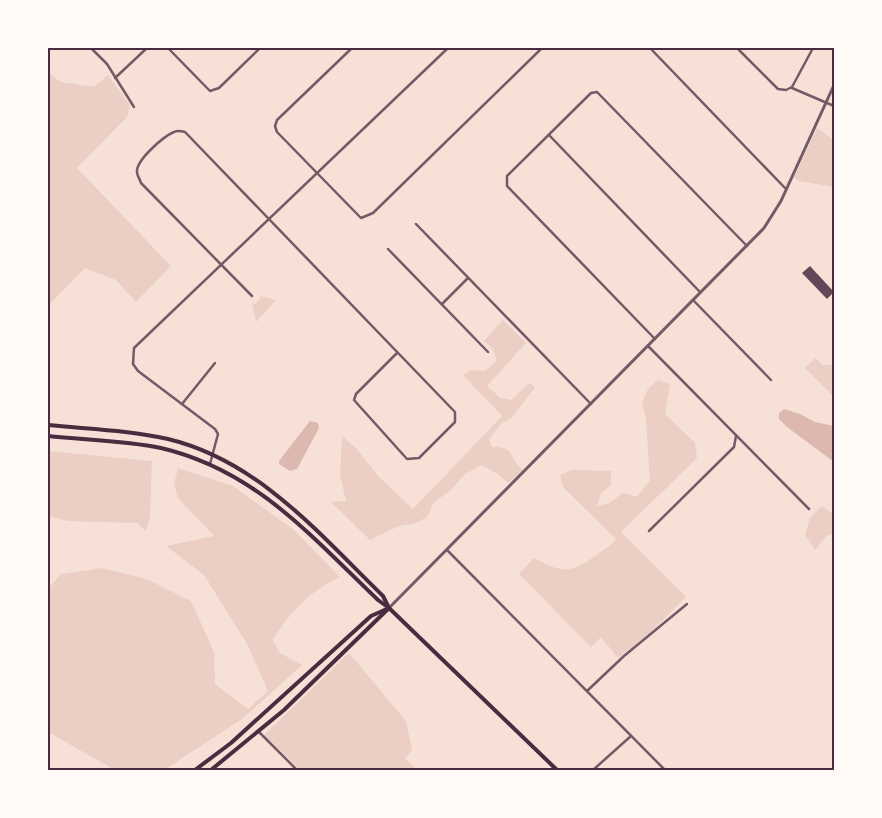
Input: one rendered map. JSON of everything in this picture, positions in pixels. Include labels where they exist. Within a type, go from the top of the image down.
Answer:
[{"type":"main road","points":[[48,425],[164,438],[213,454],[251,474],[278,494],[383,596],[389,608]]},
{"type":"main road","points":[[48,436],[160,448],[210,464],[251,485],[275,503],[378,600],[389,608],[557,770]]},
{"type":"main road","points":[[211,770],[259,732],[290,704],[389,608]]},
{"type":"main road","points":[[195,770],[231,743],[371,616],[389,608]]},
{"type":"street","points":[[90,48],[107,64],[134,107]]},
{"type":"street","points":[[115,78],[146,48]]},
{"type":"street","points":[[168,48],[210,91],[219,88],[260,48]]},
{"type":"street","points":[[352,48],[277,120],[275,126],[277,132],[361,218],[373,213],[542,48]]},
{"type":"street","points":[[210,464],[218,434],[215,429],[138,372],[133,364],[134,348],[448,48]]},
{"type":"street","points":[[650,48],[786,189]]},
{"type":"street","points":[[737,48],[778,89],[786,90],[792,87],[813,48]]},
{"type":"street","points":[[389,608],[747,246],[771,219],[834,86]]},
{"type":"street","points":[[792,87],[834,106]]},
{"type":"street","points":[[655,339],[507,186],[507,176],[591,93],[600,94],[747,246]]},
{"type":"street","points":[[252,296],[141,183],[136,173],[138,165],[144,156],[173,132],[180,130],[185,132],[454,412],[455,422],[419,458],[412,460],[407,459],[354,400],[356,394],[397,353]]},
{"type":"street","points":[[549,135],[701,292]]},
{"type":"street","points":[[416,224],[591,404]]},
{"type":"street","points":[[388,249],[488,352]]},
{"type":"street","points":[[442,304],[468,278]]},
{"type":"street","points":[[693,300],[771,380]]},
{"type":"street","points":[[648,346],[809,509]]},
{"type":"street","points":[[182,404],[215,363]]},
{"type":"street","points":[[100,441],[101,430]]},
{"type":"street","points":[[649,531],[734,447],[736,436]]},
{"type":"street","points":[[447,550],[665,770]]},
{"type":"street","points":[[587,691],[639,642],[687,604]]},
{"type":"street","points":[[259,732],[297,770]]},
{"type":"street","points":[[594,770],[631,735]]},
{"type":"shaded area","points":[[48,73],[61,82],[94,87],[108,75],[130,105],[127,117],[77,168],[171,266],[136,302],[116,280],[85,268],[48,306]]},
{"type":"shaded area","points":[[817,128],[834,140],[834,187],[799,181],[794,177]]},
{"type":"shaded area","points":[[260,296],[276,300],[256,322],[252,303],[255,304],[261,298]]},
{"type":"shaded area","points":[[503,320],[526,343],[487,386],[501,398],[511,400],[530,383],[535,387],[512,418],[502,423],[489,439],[492,447],[500,447],[508,451],[523,470],[508,483],[498,474],[482,465],[465,474],[450,491],[434,502],[427,517],[416,523],[399,526],[370,540],[331,502],[346,501],[340,475],[342,436],[356,448],[378,476],[413,509],[502,416],[463,375],[470,370],[485,371],[497,361],[493,349],[484,341]]},
{"type":"shaded area","points":[[815,358],[823,365],[834,365],[834,397],[805,368]]},
{"type":"shaded area","points":[[658,380],[670,384],[665,414],[695,443],[697,458],[621,532],[686,597],[653,630],[618,658],[601,637],[591,647],[519,574],[534,558],[558,569],[571,569],[586,562],[616,539],[563,487],[560,475],[572,470],[611,471],[611,485],[601,493],[597,506],[609,503],[623,493],[637,497],[650,480],[646,419],[642,402],[648,389]]},
{"type":"shaded area","points":[[784,409],[800,414],[815,422],[834,426],[834,462],[779,419],[779,413]]},
{"type":"shaded area","points":[[310,421],[318,423],[319,428],[297,469],[290,471],[279,464],[279,461]]},
{"type":"shaded area","points":[[48,451],[152,461],[150,516],[146,531],[137,523],[68,521],[48,516]]},
{"type":"shaded area","points":[[178,468],[233,486],[293,529],[340,577],[310,595],[279,630],[273,640],[280,653],[302,665],[242,719],[164,770],[115,770],[48,732],[48,589],[61,574],[102,568],[147,579],[191,601],[214,652],[215,684],[248,709],[268,691],[246,642],[204,575],[166,546],[214,536],[178,498],[174,484]]},
{"type":"shaded area","points":[[822,506],[834,515],[834,534],[826,536],[815,550],[805,535],[810,518]]},
{"type":"shaded area","points":[[349,653],[406,721],[412,750],[405,759],[417,770],[300,770],[264,735]]},
{"type":"building","points":[[810,266],[834,292],[827,299],[802,273]]}]
